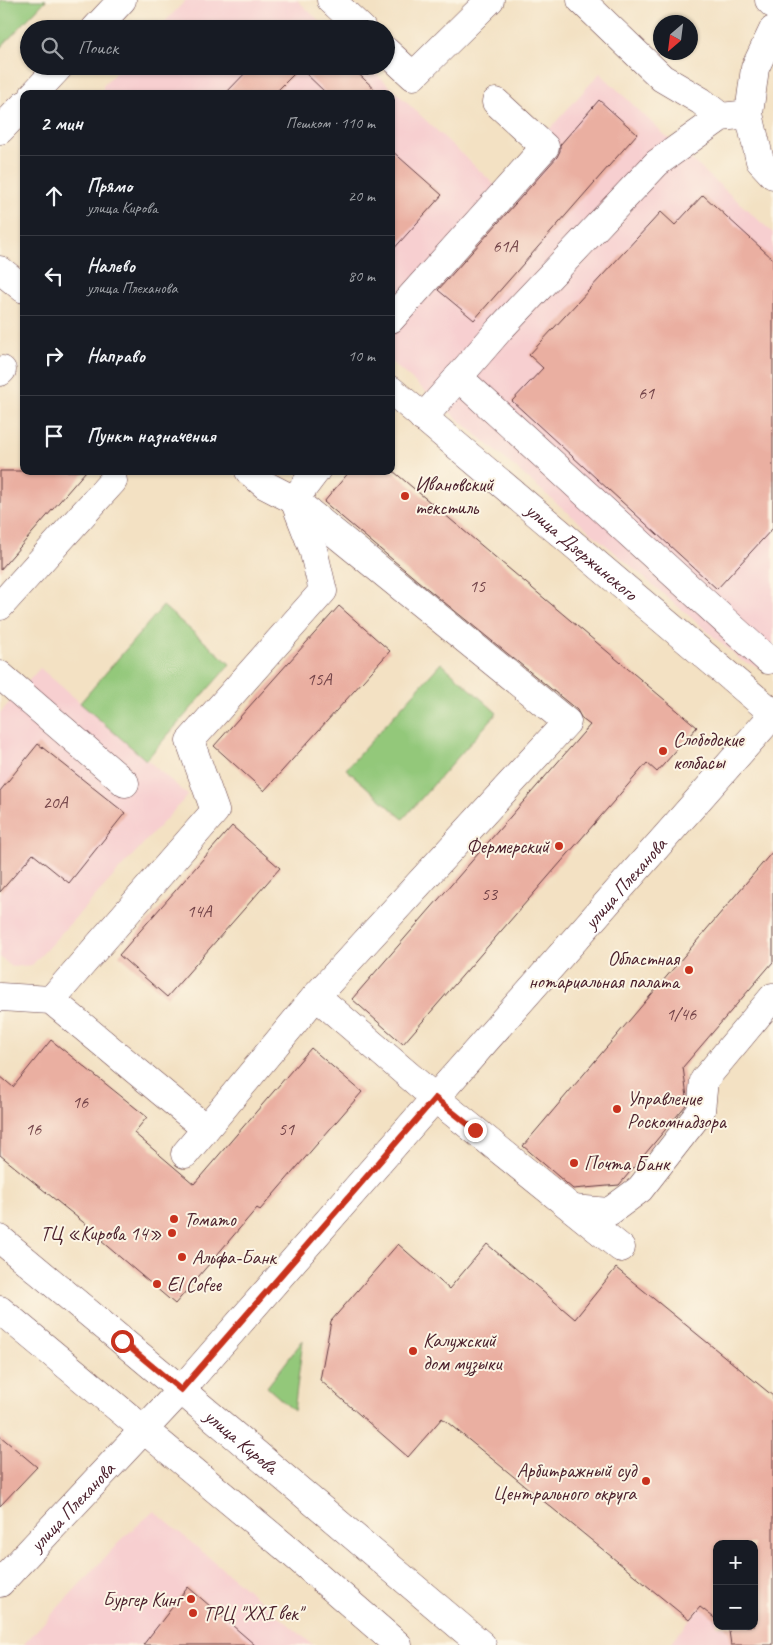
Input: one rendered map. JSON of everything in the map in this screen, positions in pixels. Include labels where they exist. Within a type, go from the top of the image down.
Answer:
[{"type":"street","points":[[103,20],[122,0]]},
{"type":"street","points":[[332,0],[353,20]]},
{"type":"street","points":[[395,59],[413,76],[490,0]]},
{"type":"street","points":[[581,0],[662,78],[701,101],[721,117]]},
{"type":"street","points":[[769,0],[773,4]]},
{"type":"street","points":[[773,30],[755,68],[749,114],[760,161],[773,175]]},
{"type":"street","points":[[39,90],[52,75]]},
{"type":"street","points":[[395,314],[544,147],[496,102]]},
{"type":"street","points":[[0,130],[20,110]]},
{"type":"street","points":[[423,418],[507,322],[656,163],[721,117],[749,114]]},
{"type":"street","points":[[395,289],[438,241]]},
{"type":"street","points":[[0,270],[20,286]]},
{"type":"street","points":[[458,377],[770,658],[744,687]]},
{"type":"street","name":"улица Дзержинского","points":[[395,394],[744,687],[773,714]]},
{"type":"street","points":[[185,1154],[316,996],[567,722],[294,500],[265,485],[254,475]]},
{"type":"street","points":[[294,500],[313,475]]},
{"type":"street","points":[[0,606],[113,481]]},
{"type":"street","points":[[51,1000],[215,811],[190,741],[323,591],[313,549],[294,500]]},
{"type":"street","points":[[0,675],[125,782]]},
{"type":"street","name":"улица Плеханова","points":[[0,1583],[181,1390],[773,714]]},
{"type":"street","points":[[316,996],[435,1098],[621,1248]]},
{"type":"street","points":[[573,1209],[609,1212],[640,1189],[701,1111],[704,1080],[773,997]]},
{"type":"street","points":[[0,998],[51,1000],[205,1128]]},
{"type":"street","name":"улица Кирова","points":[[0,1239],[482,1645]]},
{"type":"street","points":[[0,1310],[144,1429],[398,1645]]},
{"type":"shaded area","points":[[186,0],[297,0],[318,20],[167,20]]},
{"type":"shaded area","points":[[600,73],[673,143],[773,233],[773,669],[769,671],[742,661],[395,365],[395,91],[497,187]]},
{"type":"shaded area","points":[[113,75],[378,75],[394,90],[103,90],[103,86]]},
{"type":"shaded area","points":[[40,668],[188,795],[32,965],[12,967],[0,957],[0,713]]},
{"type":"shaded area","points":[[154,1511],[313,1645],[23,1645],[123,1538]]},
{"type":"shaded area","points":[[773,1518],[773,1645],[669,1645],[713,1592],[713,1630],[758,1630],[758,1603]]},
{"type":"green space","points":[[0,0],[46,0],[27,20],[20,20],[20,27],[0,48]]},
{"type":"green space","points":[[163,606],[230,664],[146,760],[80,703]]},
{"type":"green space","points":[[441,663],[497,713],[403,819],[346,769]]},
{"type":"green space","points":[[303,1340],[294,1411],[267,1387]]},
{"type":"building","points":[[243,75],[293,75],[278,90],[229,90]]},
{"type":"building","points":[[307,75],[360,75],[376,90],[323,90]]},
{"type":"building","points":[[599,100],[637,134],[474,320],[438,290],[557,157],[560,145]]},
{"type":"building","points":[[395,154],[442,195],[395,248]]},
{"type":"building","points":[[703,195],[773,259],[773,528],[717,589],[512,401],[543,368],[529,355],[661,212],[675,225]]},
{"type":"building","points":[[0,471],[20,471],[20,475],[83,475],[0,570]]},
{"type":"building","points":[[395,473],[697,727],[657,772],[647,763],[403,1044],[352,999],[590,725],[582,719],[577,710],[324,502],[347,475],[395,475]]},
{"type":"building","points":[[339,606],[390,651],[264,791],[214,746]]},
{"type":"building","points":[[38,744],[125,813],[69,883],[33,854],[0,892],[0,791]]},
{"type":"building","points":[[232,826],[280,868],[167,997],[119,955]]},
{"type":"building","points":[[773,851],[773,962],[683,1067],[687,1097],[686,1105],[619,1185],[573,1189],[523,1146]]},
{"type":"building","points":[[51,1040],[147,1117],[134,1133],[194,1184],[311,1048],[362,1092],[260,1210],[257,1208],[175,1304],[101,1241],[104,1239],[0,1155],[0,1076],[13,1087]]},
{"type":"building","name":"Арбитражный суд Центрального округа","points":[[398,1244],[449,1289],[487,1244],[575,1319],[616,1268],[773,1396],[773,1645],[731,1645],[728,1630],[758,1630],[758,1540],[713,1540],[713,1617],[700,1607],[689,1620],[442,1418],[408,1457],[320,1380],[331,1321]]},
{"type":"building","points":[[0,1436],[37,1467],[0,1506]]},
{"type":"building","name":"ТРЦ \"XXI век\"","points":[[188,1587],[255,1645],[143,1645]]},
{"type":"place","name":"Ивановский текстиль","points":[[405,496]]},
{"type":"place","name":"Слободские колбасы","points":[[663,751]]},
{"type":"place","name":"Фермерский","points":[[559,846]]},
{"type":"place","name":"Областная нотариальная палата","points":[[689,970]]},
{"type":"place","name":"Управление Роскомнадзора","points":[[617,1109]]},
{"type":"place","name":"Почта Банк","points":[[574,1163]]},
{"type":"place","name":"Томато","points":[[174,1219]]},
{"type":"place","name":"ТЦ «Кирова 14»","points":[[172,1233]]},
{"type":"place","name":"Альфа-Банк","points":[[182,1257]]},
{"type":"place","name":"El Cofee","points":[[157,1284]]},
{"type":"place","name":"Калужский дом музыки","points":[[413,1351]]},
{"type":"place","name":"Арбитражный суд Центрального округа","points":[[646,1481]]},
{"type":"place","name":"Бургер Кинг","points":[[191,1599]]},
{"type":"place","name":"ТРЦ \"XXI век\"","points":[[193,1613]]},
{"type":"route","points":[[122,1341],[181,1390],[435,1098],[475,1130]]}]
